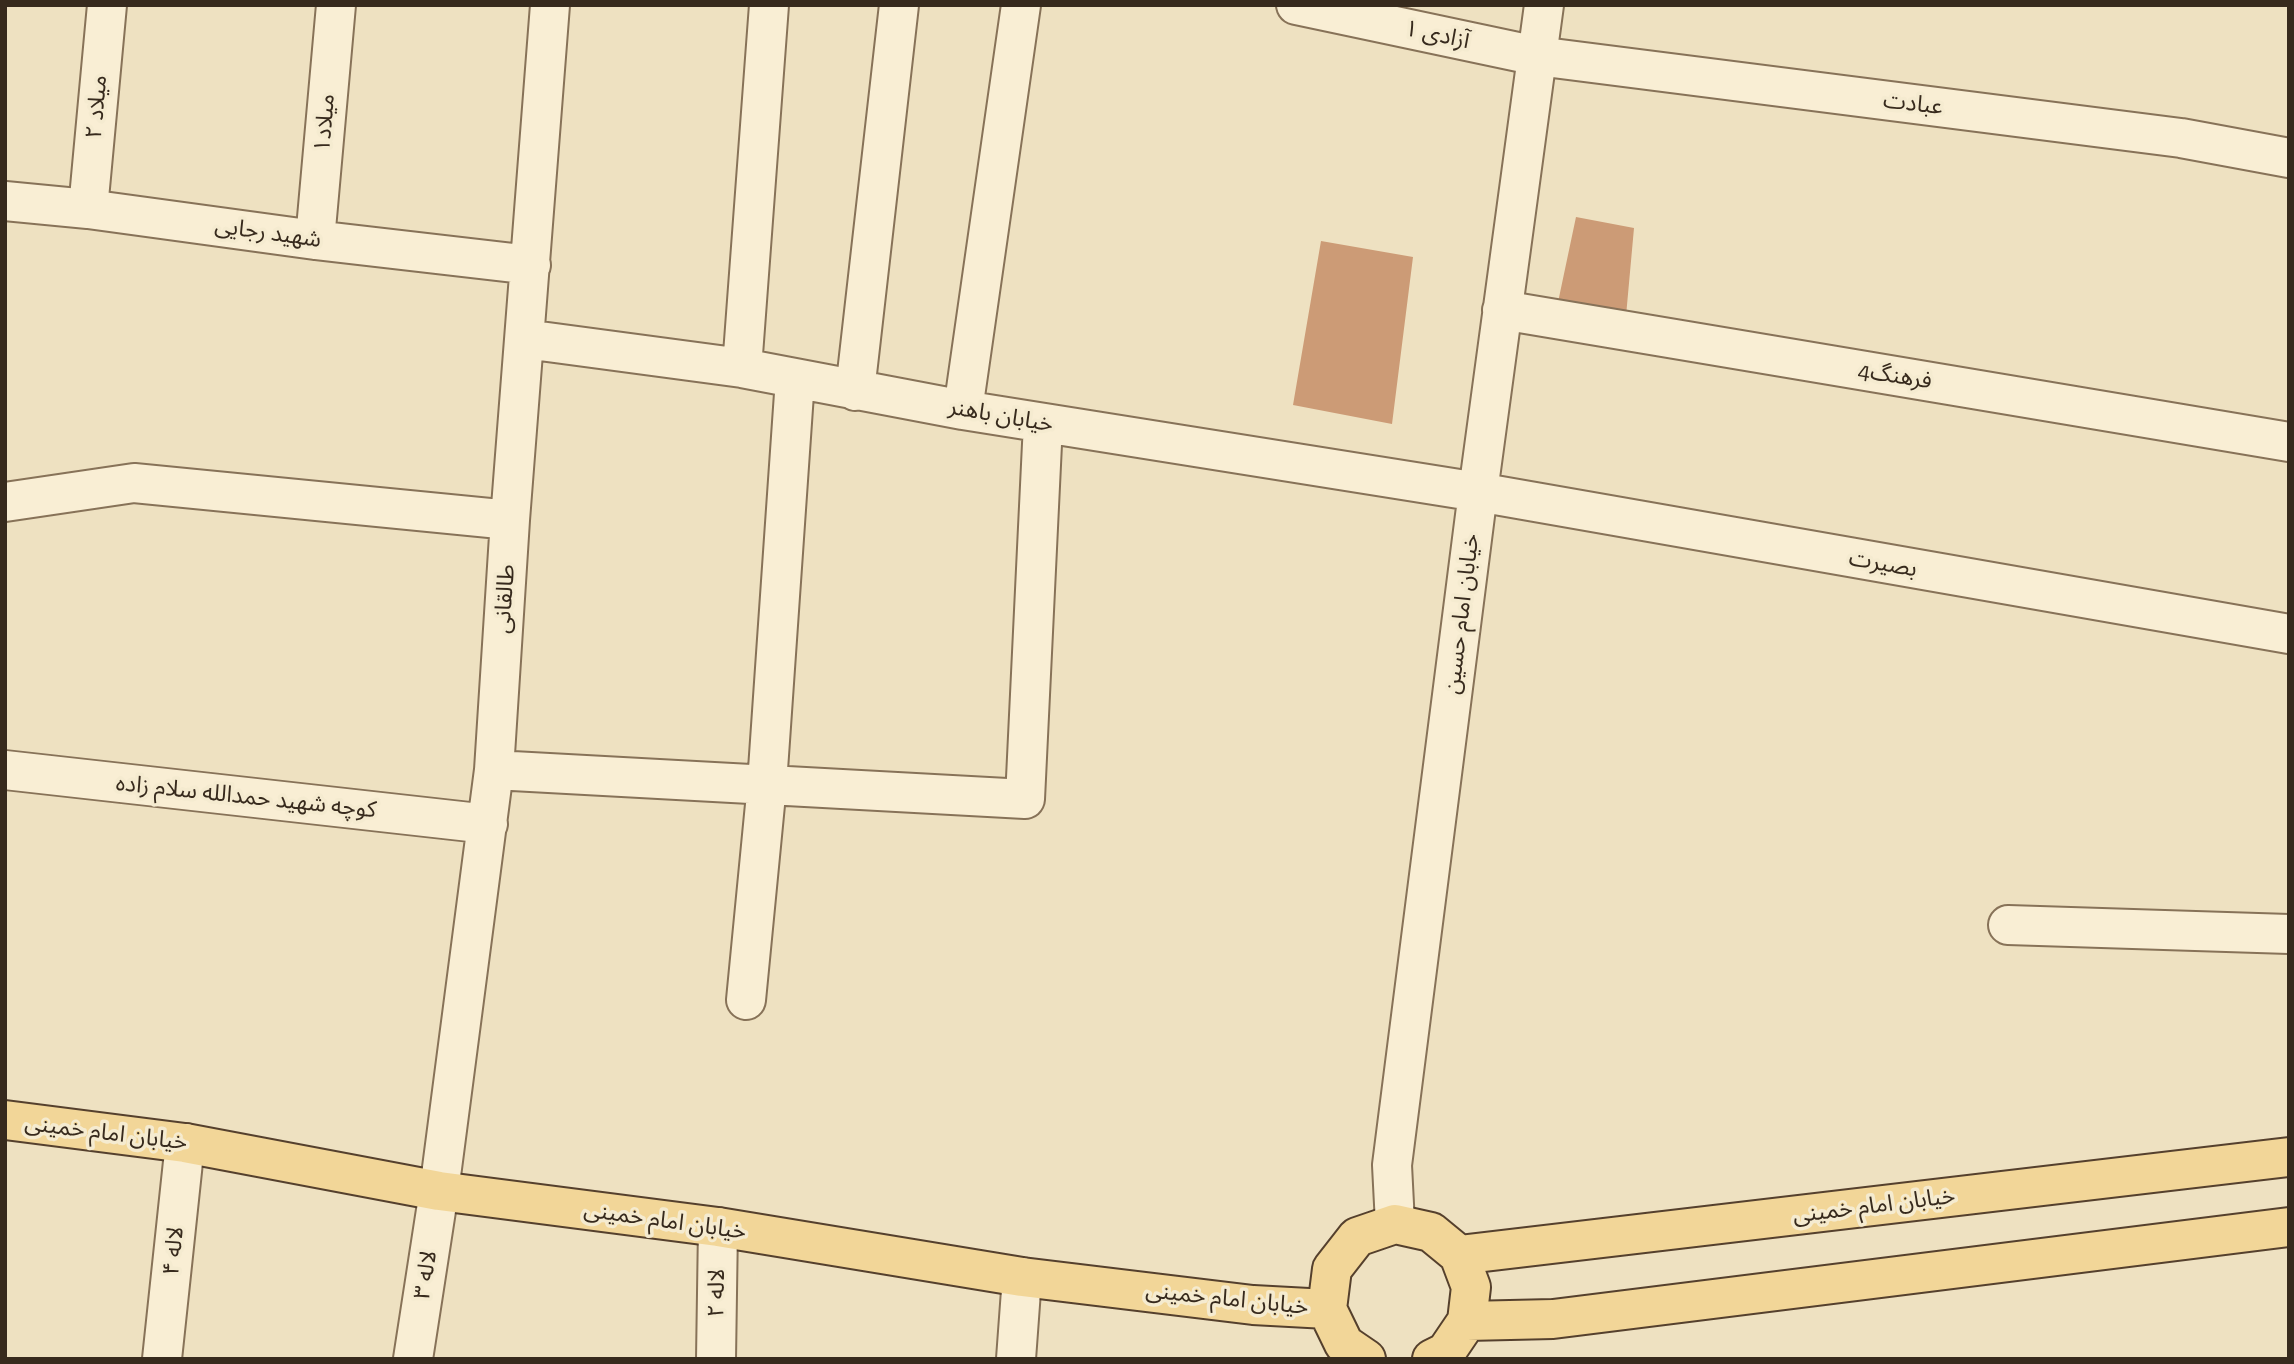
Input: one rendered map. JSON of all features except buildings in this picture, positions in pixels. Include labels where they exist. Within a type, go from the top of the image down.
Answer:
[{"type":"main road","name":"خیابان امام خمینی","points":[[5,1120],[185,1143],[439,1191],[718,1227],[1022,1277],[1253,1304],[1327,1308]]},
{"type":"main road","name":"خیابان امام خمینی","points":[[1459,1255],[2289,1157]]},
{"type":"main road","points":[[1352,1354],[1327,1308],[1332,1269],[1357,1237],[1395,1224],[1431,1231],[1459,1255],[1471,1287],[1467,1321],[1446,1352],[1432,1359]]},
{"type":"main road","points":[[1467,1321],[1553,1319],[2289,1227]]},
{"type":"street","name":"میلاد ۲","points":[[88,209],[107,5]]},
{"type":"street","name":"میلاد۱","points":[[315,240],[335,5]]},
{"type":"street","name":"طالقانی","points":[[439,1191],[494,770],[510,520],[550,5]]},
{"type":"street","points":[[742,368],[769,5]]},
{"type":"street","points":[[855,391],[899,5]]},
{"type":"street","points":[[963,410],[1021,5]]},
{"type":"street","name":"آزادی ۱","points":[[1296,5],[1536,56]]},
{"type":"street","name":"خیابان امام حسین","points":[[1395,1224],[1392,1165],[1478,492],[1544,5]]},
{"type":"street","name":"عبادت","points":[[1536,56],[2181,138],[2289,158]]},
{"type":"street","name":"شهید رجایی","points":[[5,201],[531,265]]},
{"type":"street","name":"فرهنگ4","points":[[1502,310],[2289,442]]},
{"type":"street","name":"خیابان باهنر","points":[[525,339],[742,368],[963,410],[1478,492]]},
{"type":"street","points":[[746,1000],[767,784],[795,379]]},
{"type":"street","points":[[494,770],[1025,799],[1043,423]]},
{"type":"street","points":[[5,502],[134,483],[510,520]]},
{"type":"street","name":"بصیرت","points":[[1478,492],[2289,634]]},
{"type":"street","name":"کوچه شهید حمدالله سلام زاده","points":[[5,770],[488,824]]},
{"type":"street","points":[[2008,925],[2289,934]]},
{"type":"street","name":"لاله ۴","points":[[162,1359],[185,1143]]},
{"type":"street","name":"لاله ۳","points":[[413,1359],[439,1191]]},
{"type":"street","name":"لاله ۲","points":[[716,1359],[718,1227]]},
{"type":"street","points":[[1016,1359],[1022,1277]]}]
